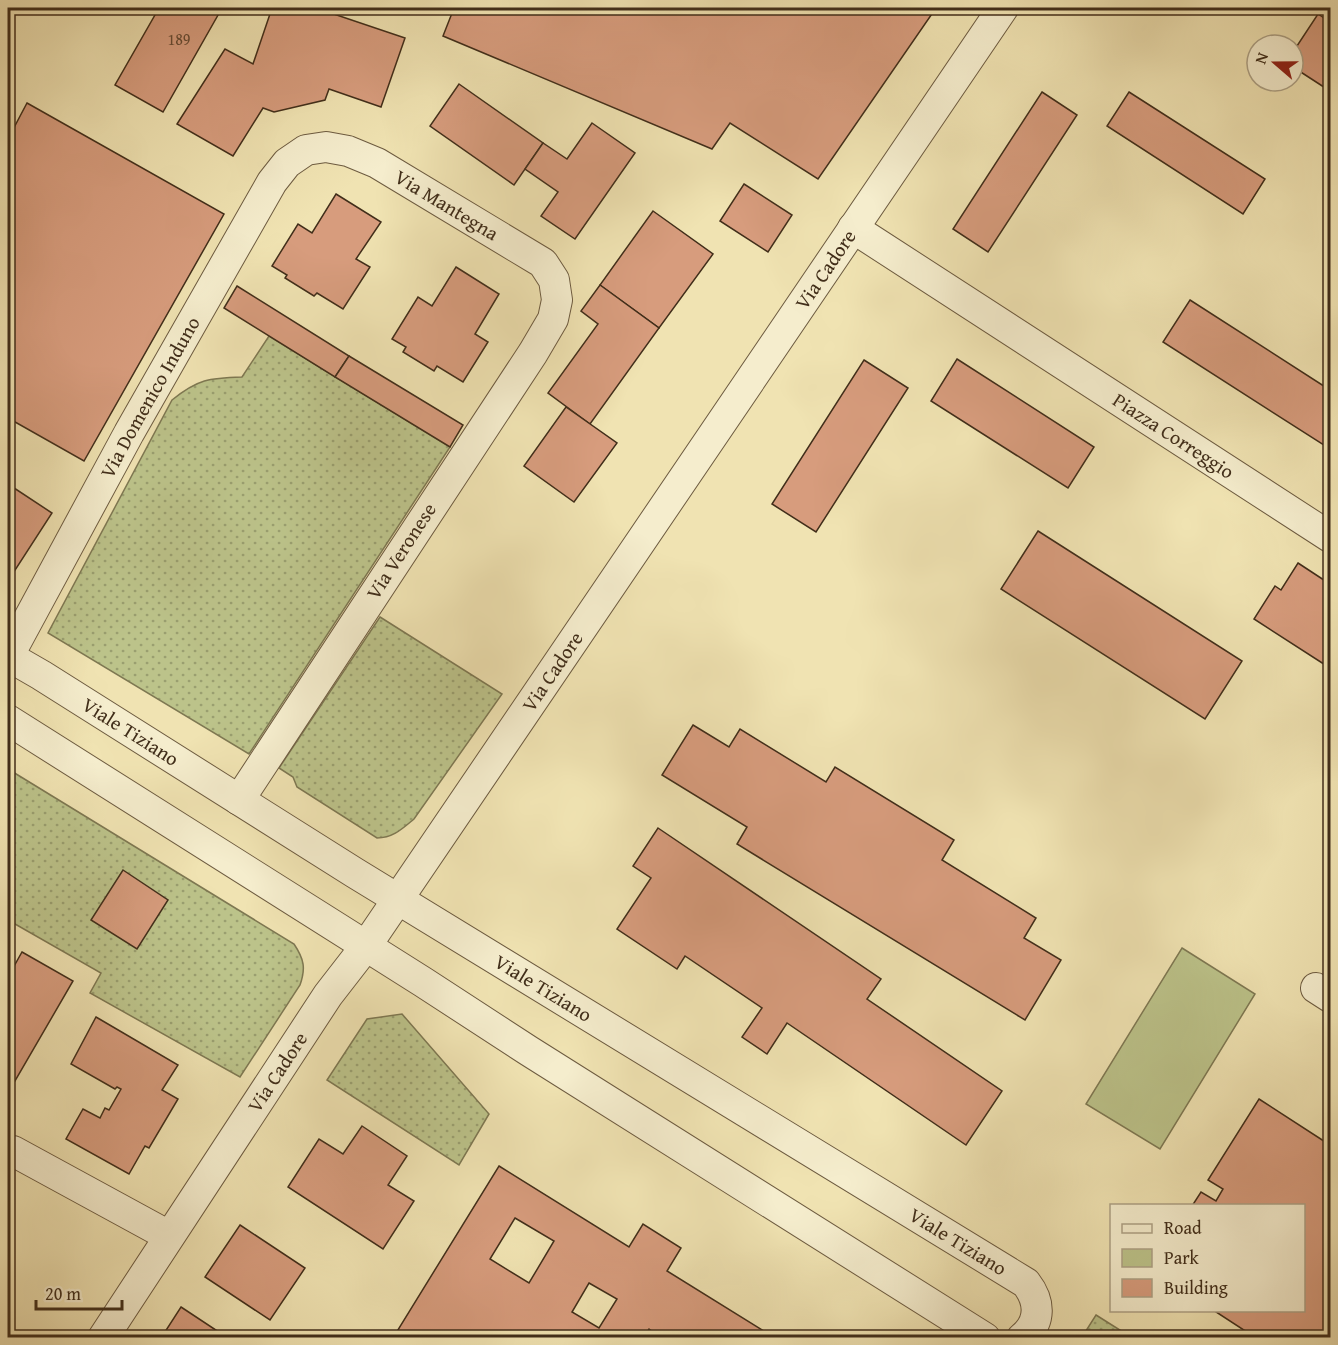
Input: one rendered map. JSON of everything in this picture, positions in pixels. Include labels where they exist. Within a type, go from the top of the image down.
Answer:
[{"type":"street","name":"Via Cadore","points":[[103,1338],[328,995],[366,946],[1003,8]]},
{"type":"street","name":"Via Mantegna","points":[[306,150],[326,147],[348,151],[377,163],[495,233],[543,263],[554,280],[557,300]]},
{"type":"street","name":"Via Domenico Induno","points":[[8,656],[129,433],[272,182],[287,163],[306,150]]},
{"type":"street","name":"Piazza Correggio","points":[[853,228],[1330,537]]},
{"type":"street","name":"Via Veronese","points":[[239,800],[533,353],[553,319],[557,300]]},
{"type":"street","name":"Viale Tiziano","points":[[8,656],[397,899],[1026,1283],[1037,1300],[1038,1312],[1030,1331],[1022,1338]]},
{"type":"street","points":[[8,720],[985,1338]]},
{"type":"street","points":[[13,1151],[169,1236]]},
{"type":"green space","points":[[269,336],[450,447],[249,754],[48,633],[172,400],[204,381],[242,377]]},
{"type":"green space","points":[[380,617],[502,694],[414,819],[393,835],[377,838],[297,787],[293,777],[279,768]]},
{"type":"green space","points":[[8,769],[294,944],[303,964],[300,985],[240,1077],[90,993],[101,973],[8,920]]},
{"type":"green space","points":[[1182,948],[1255,994],[1160,1149],[1086,1104]]},
{"type":"green space","points":[[402,1014],[489,1114],[459,1165],[327,1080],[367,1019]]},
{"type":"green space","points":[[1096,1315],[1131,1337],[1082,1337]]},
{"type":"building","points":[[159,8],[222,8],[163,112],[115,85]]},
{"type":"building","points":[[272,8],[316,8],[405,38],[381,107],[329,89],[325,100],[274,112],[263,108],[233,156],[177,124],[225,49],[253,64]]},
{"type":"building","points":[[454,8],[625,8],[637,12],[639,8],[936,8],[818,179],[730,123],[712,149],[443,36]]},
{"type":"building","points":[[1318,14],[1330,22],[1330,91],[1305,75],[1305,34]]},
{"type":"building","points":[[459,84],[543,143],[514,185],[430,126]]},
{"type":"building","points":[[1042,92],[1077,115],[988,252],[953,229]]},
{"type":"building","points":[[1129,92],[1265,179],[1243,214],[1107,126]]},
{"type":"building","points":[[27,103],[224,214],[84,461],[8,418],[8,139]]},
{"type":"building","points":[[592,123],[635,153],[575,239],[541,216],[558,192],[525,169],[543,143],[567,159]]},
{"type":"building","points":[[744,184],[792,215],[768,252],[720,221]]},
{"type":"building","points":[[336,194],[381,222],[356,259],[370,267],[343,309],[317,293],[314,296],[285,278],[287,275],[272,266],[298,224],[312,233]]},
{"type":"building","points":[[653,211],[713,254],[659,328],[600,285]]},
{"type":"building","points":[[456,267],[499,294],[475,334],[488,342],[463,382],[437,366],[434,371],[403,352],[406,347],[392,339],[418,297],[432,306]]},
{"type":"building","points":[[600,285],[659,328],[590,424],[548,393],[598,324],[581,311]]},
{"type":"building","points":[[237,286],[349,356],[335,377],[224,308]]},
{"type":"building","points":[[1190,300],[1330,390],[1330,449],[1163,342]]},
{"type":"building","points":[[349,356],[463,425],[450,447],[335,377]]},
{"type":"building","points":[[957,359],[1094,447],[1068,488],[931,401]]},
{"type":"building","points":[[864,360],[908,388],[816,532],[772,504]]},
{"type":"building","points":[[566,407],[617,443],[574,502],[524,466]]},
{"type":"building","points":[[8,484],[52,513],[8,581]]},
{"type":"building","points":[[1038,531],[1242,661],[1205,719],[1001,589]]},
{"type":"building","points":[[1298,563],[1330,584],[1330,668],[1254,619],[1275,586],[1281,590]]},
{"type":"building","points":[[693,725],[729,747],[740,729],[826,782],[835,767],[954,840],[942,860],[1036,918],[1024,938],[1061,960],[1025,1020],[737,844],[747,827],[662,775]]},
{"type":"building","points":[[658,828],[881,979],[867,999],[1002,1091],[966,1145],[787,1023],[767,1054],[742,1037],[762,1008],[685,956],[677,969],[617,929],[651,878],[633,866]]},
{"type":"building","points":[[123,870],[168,900],[137,949],[91,920]]},
{"type":"building","points":[[22,952],[73,981],[8,1093],[8,977]]},
{"type":"building","points":[[96,1017],[178,1065],[162,1090],[178,1099],[149,1148],[145,1146],[129,1174],[66,1139],[83,1109],[100,1118],[105,1108],[109,1110],[121,1089],[117,1087],[115,1089],[71,1064]]},
{"type":"building","points":[[1259,1099],[1330,1145],[1330,1338],[1256,1338],[1216,1312],[1305,1312],[1305,1204],[1193,1204],[1201,1192],[1216,1201],[1223,1189],[1208,1180]]},
{"type":"building","points":[[362,1126],[407,1156],[388,1185],[414,1201],[383,1249],[288,1187],[319,1139],[343,1154]]},
{"type":"building","points":[[499,1166],[629,1247],[643,1224],[681,1248],[667,1271],[775,1338],[661,1338],[649,1329],[643,1338],[403,1338],[396,1333]],"holes":[[[515,1218],[554,1241],[529,1283],[490,1259]],[[589,1283],[617,1299],[599,1328],[572,1312]]]},
{"type":"building","points":[[240,1225],[305,1268],[270,1320],[205,1277]]},
{"type":"building","points":[[181,1307],[228,1338],[161,1338]]}]
